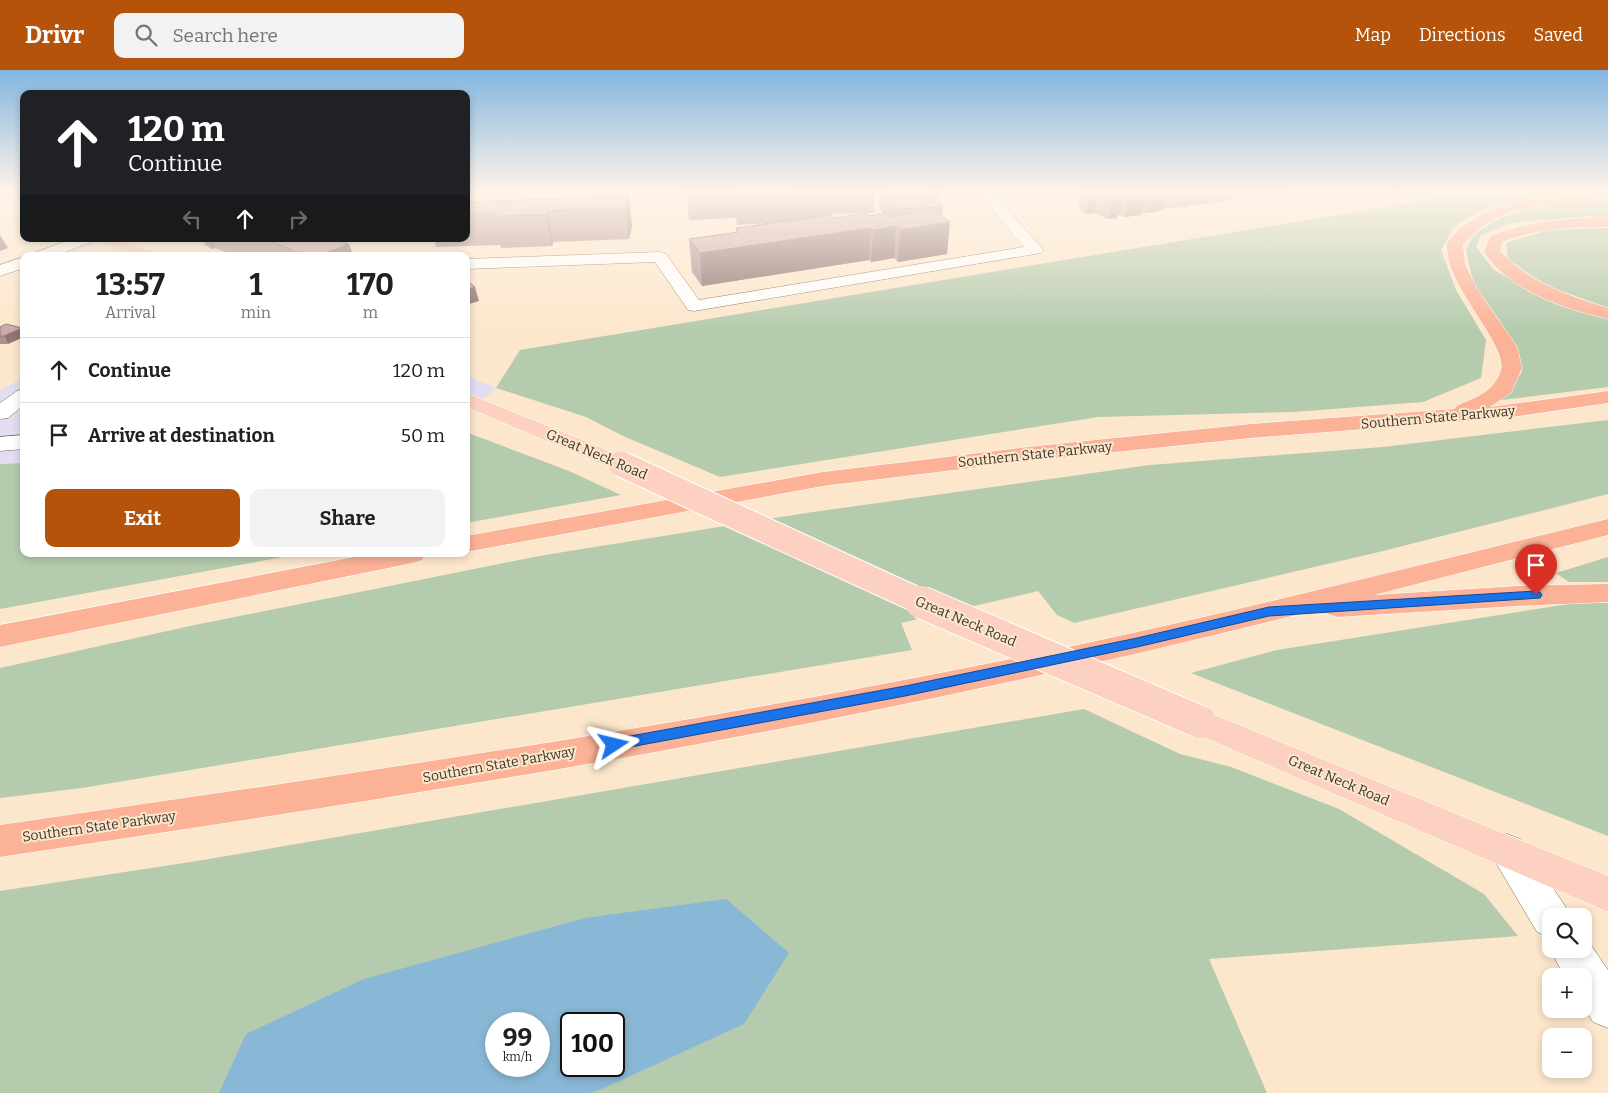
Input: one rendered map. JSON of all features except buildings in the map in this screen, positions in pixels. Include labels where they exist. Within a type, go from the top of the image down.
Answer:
[{"type":"highway","points":[[1445,417],[1479,404],[1504,389],[1512,368],[1507,347],[1464,280],[1457,264],[1455,244],[1460,238]]},
{"type":"highway","points":[[1499,238],[1496,239],[1492,252],[1505,268],[1524,282],[1552,296],[1608,314]]},
{"type":"highway","name":"Southern State Parkway","points":[[470,543],[596,519],[823,480],[1028,454],[1251,431],[1506,412],[1608,397]]},
{"type":"highway","name":"Southern State Parkway","points":[[0,841],[374,786],[702,730],[905,691],[1108,649],[1269,612],[1608,527]]},
{"type":"highway","points":[[0,636],[398,557]]},
{"type":"highway","points":[[1269,612],[1517,596],[1608,593]]},
{"type":"main road","points":[[113,242],[138,252]]},
{"type":"main road","name":"Great Neck Road","points":[[472,405],[596,452],[890,588],[1200,722],[1608,894]]},
{"type":"street","points":[[470,264],[660,257],[694,306],[1035,250],[1024,238]]},
{"type":"street","points":[[51,252],[78,242]]},
{"type":"street","points":[[0,272],[20,264]]},
{"type":"street","points":[[0,413],[20,398]]},
{"type":"street","points":[[0,444],[20,442]]},
{"type":"street","points":[[1507,851],[1544,908]]},
{"type":"street","points":[[1576,958],[1608,1006]]},
{"type":"shaded area","points":[[470,377],[496,388],[470,411]]},
{"type":"shaded area","points":[[20,380],[20,463],[0,464],[0,390]]},
{"type":"green space","points":[[1199,238],[1448,238],[1441,250],[1456,290],[1486,340],[1481,378],[1423,402],[1294,412],[1098,417],[720,477],[623,436],[586,417],[496,388],[520,350]]},
{"type":"green space","points":[[1472,238],[1480,238],[1476,247],[1494,270],[1545,298],[1608,317],[1608,387],[1502,400],[1522,372],[1500,321],[1473,283],[1466,250]]},
{"type":"green space","points":[[1523,238],[1608,238],[1608,308],[1545,285],[1508,259],[1506,243]]},
{"type":"green space","points":[[1608,420],[1608,494],[1379,552],[1074,623],[1057,615],[1038,591],[901,623],[912,650],[82,788],[0,798],[0,668],[190,626],[539,556],[806,513],[1150,465],[1383,447]]},
{"type":"green space","points":[[470,434],[569,471],[621,495],[470,522]]},
{"type":"green space","points":[[20,463],[20,557],[283,557],[0,609],[0,464]]},
{"type":"green space","points":[[1608,557],[1608,582],[1569,582],[1556,573]]},
{"type":"green space","points":[[1581,602],[1608,603],[1608,836],[1191,673],[1277,650]]},
{"type":"green space","points":[[1084,709],[1180,754],[1231,767],[1339,809],[1484,894],[1518,936],[1209,959],[1267,1093],[0,1093],[0,891],[197,861]]},
{"type":"water","points":[[726,899],[789,953],[744,1024],[602,1089],[589,1093],[219,1093],[246,1034],[364,979],[585,918]]},
{"type":"route","points":[[614,745],[905,691],[1137,643],[1269,612],[1536,595]]}]
